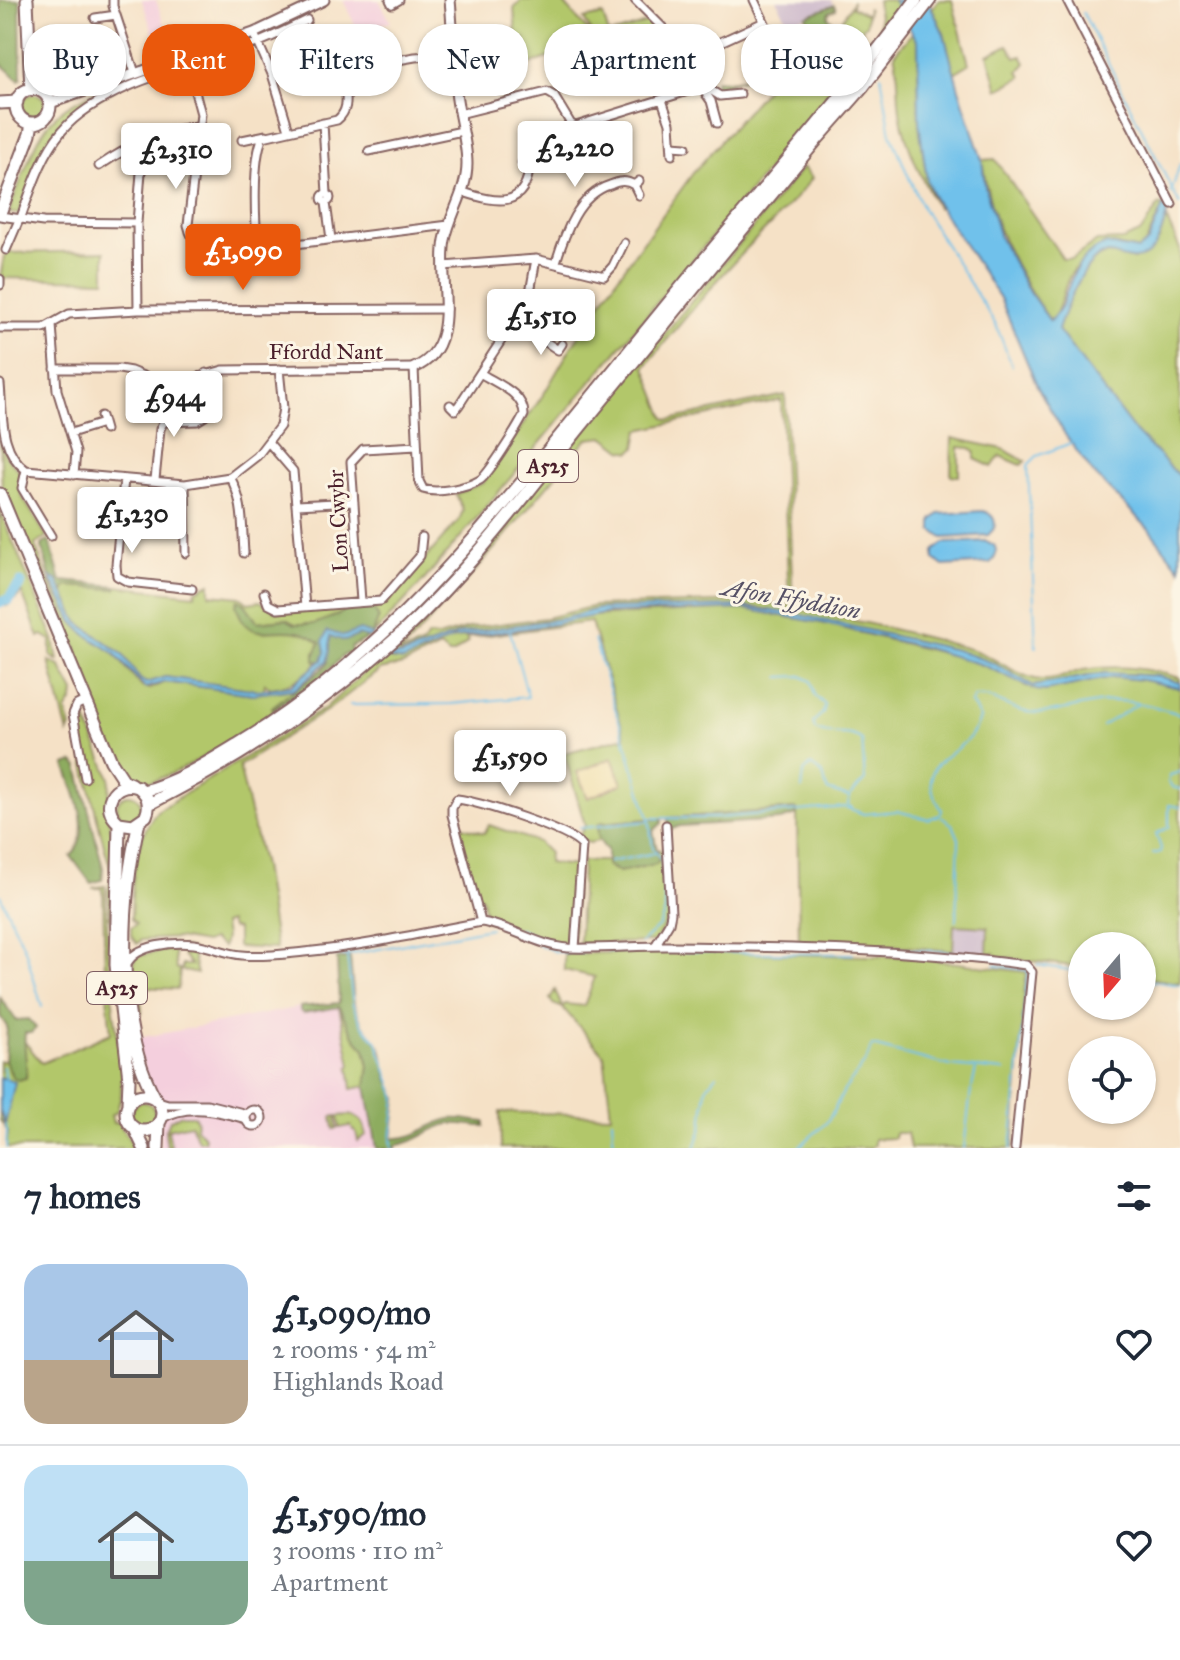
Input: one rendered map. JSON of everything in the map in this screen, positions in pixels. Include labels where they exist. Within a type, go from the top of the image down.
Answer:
[{"type":"main road","points":[[27,0],[28,24]]},
{"type":"main road","name":"A525","points":[[872,64],[916,0]]},
{"type":"main road","name":"A525","points":[[872,68],[930,0]]},
{"type":"main road","points":[[24,93],[17,102],[20,116],[32,123],[44,120],[48,115],[50,103],[45,96]]},
{"type":"main road","name":"A525","points":[[143,791],[183,776],[297,705],[360,656],[429,590],[848,96]]},
{"type":"main road","name":"A525","points":[[149,804],[242,755],[295,718],[356,673],[436,599],[809,149],[849,96]]},
{"type":"main road","points":[[0,103],[17,102]]},
{"type":"main road","points":[[0,215],[32,123]]},
{"type":"main road","points":[[0,494],[111,761],[124,781],[143,791],[149,804],[146,816],[139,822],[126,825],[113,818],[108,803],[117,788],[111,761]]},
{"type":"main road","points":[[117,788],[131,785]]},
{"type":"main road","name":"A525","points":[[139,822],[127,879],[126,966],[138,1061],[161,1107],[158,1148]]},
{"type":"main road","name":"A525","points":[[119,823],[115,950],[129,1079],[125,1115],[144,1148]]},
{"type":"main road","points":[[128,1103],[138,1095],[147,1095],[156,1100]]},
{"type":"main road","points":[[135,1129],[147,1131],[160,1120]]},
{"type":"street","points":[[113,0],[135,73]]},
{"type":"street","points":[[256,38],[324,0]]},
{"type":"street","points":[[390,0],[392,4],[399,0]]},
{"type":"street","points":[[450,0],[452,24]]},
{"type":"street","points":[[635,0],[660,24]]},
{"type":"street","points":[[725,40],[764,22],[754,0]]},
{"type":"street","points":[[1067,0],[1172,204]]},
{"type":"street","points":[[95,18],[116,15]]},
{"type":"street","points":[[50,103],[135,73],[307,20]]},
{"type":"street","points":[[256,38],[272,74],[289,130]]},
{"type":"street","points":[[242,140],[337,120],[347,107],[345,75],[352,68],[418,57]]},
{"type":"street","points":[[6,250],[43,162],[60,134],[70,122],[118,92],[142,83]]},
{"type":"street","points":[[459,114],[547,92],[554,96],[571,124],[576,126],[674,96]]},
{"type":"street","points":[[725,96],[740,94]]},
{"type":"street","points":[[196,96],[200,127],[189,231],[196,244],[210,252],[449,225]]},
{"type":"street","points":[[423,489],[419,481],[414,368],[426,361],[439,343],[446,309],[443,266],[449,225],[463,192],[467,162],[458,96]]},
{"type":"street","points":[[708,96],[717,123]]},
{"type":"street","points":[[662,100],[670,123],[673,150],[686,147]]},
{"type":"street","points":[[323,123],[331,239]]},
{"type":"street","points":[[99,166],[107,156],[169,130],[200,127]]},
{"type":"street","points":[[369,151],[462,131]]},
{"type":"street","points":[[258,248],[255,214],[259,149],[263,137],[272,134]]},
{"type":"street","points":[[136,145],[142,160],[137,223],[138,310]]},
{"type":"street","points":[[463,192],[487,200],[506,201],[522,190],[527,182],[526,163],[550,163]]},
{"type":"street","points":[[556,262],[566,232],[590,196],[610,184],[624,181],[637,183],[639,195]]},
{"type":"street","points":[[0,215],[20,220],[137,223]]},
{"type":"street","points":[[443,266],[536,259],[604,276],[613,266],[624,243]]},
{"type":"street","points":[[451,411],[480,373],[532,292],[536,259]]},
{"type":"street","points":[[0,279],[0,285]]},
{"type":"street","points":[[0,328],[44,328],[69,314],[138,310],[446,309]]},
{"type":"street","points":[[514,321],[562,350]]},
{"type":"street","points":[[53,324],[57,390],[76,452],[74,475]]},
{"type":"street","name":"Ffordd Nant","points":[[178,390],[191,379],[223,370],[414,368]]},
{"type":"street","points":[[55,369],[131,371],[178,390],[159,437],[155,480]]},
{"type":"street","points":[[0,384],[4,445],[8,456],[26,470],[185,484],[230,477],[269,443],[283,418],[279,369]]},
{"type":"street","points":[[163,422],[197,421],[205,416],[206,373]]},
{"type":"street","points":[[423,489],[433,491],[460,487],[482,479],[524,415],[524,405],[518,397],[480,373]]},
{"type":"street","points":[[71,433],[103,423]]},
{"type":"street","points":[[269,443],[293,471],[305,607]]},
{"type":"street","name":"Lon Cwybr","points":[[361,601],[351,462],[363,449],[417,446]]},
{"type":"street","points":[[26,470],[22,488],[51,533]]},
{"type":"street","points":[[230,477],[238,491],[244,553]]},
{"type":"street","points":[[124,479],[117,576],[128,582],[187,587]]},
{"type":"street","points":[[185,484],[182,539],[186,553]]},
{"type":"street","points":[[419,498],[423,489]]},
{"type":"street","points":[[297,505],[354,502]]},
{"type":"street","points":[[236,546],[241,545],[243,539]]},
{"type":"street","points":[[262,597],[278,609],[385,600],[420,556],[423,541]]},
{"type":"street","points":[[85,701],[77,705],[73,714],[85,778]]},
{"type":"street","points":[[481,922],[452,815],[457,799],[548,826],[569,835],[582,846],[575,948]]},
{"type":"street","points":[[655,946],[669,923],[671,913],[666,825]]},
{"type":"street","points":[[126,966],[130,958],[141,950],[181,944],[197,944],[230,954],[273,955],[370,943],[481,922],[500,924],[561,947],[922,952],[1001,961],[1030,968],[1031,990],[1015,1148]]},
{"type":"street","points":[[125,936],[141,950]]},
{"type":"street","points":[[156,1100],[169,1104],[207,1104],[246,1116],[193,1110],[172,1112],[160,1120]]},
{"type":"shaded area","points":[[142,0],[156,0],[164,24],[150,24]]},
{"type":"shaded area","points":[[343,0],[379,0],[391,22],[381,24],[355,24]]},
{"type":"shaded area","points":[[777,0],[831,0],[834,5],[788,23]]},
{"type":"shaded area","points":[[954,925],[989,927],[987,956],[953,951]]},
{"type":"shaded area","points":[[300,1007],[300,1011],[339,1007],[351,1066],[352,1088],[366,1086],[377,1148],[160,1148],[161,1107],[153,1097],[134,1039]]},
{"type":"green space","points":[[0,0],[20,0],[19,80],[0,63]]},
{"type":"green space","points":[[521,0],[561,0],[582,24],[544,24],[544,59],[528,65],[528,24],[515,24],[514,9]]},
{"type":"green space","points":[[877,0],[893,0],[900,10],[881,34]]},
{"type":"green space","points":[[938,0],[952,0],[969,64],[954,73],[944,34],[932,8]]},
{"type":"green space","points":[[852,3],[852,7],[867,15],[868,7],[866,24],[840,23]]},
{"type":"green space","points":[[834,5],[836,9],[829,12],[828,17],[833,22],[839,22],[810,24],[806,16]]},
{"type":"green space","points":[[603,15],[606,24],[587,24],[584,19]]},
{"type":"green space","points":[[913,32],[918,42],[919,123],[927,181],[938,209],[913,156],[900,114],[894,54]]},
{"type":"green space","points":[[1008,45],[1016,58],[1022,56],[1026,63],[1019,71],[1022,77],[998,89],[988,55]]},
{"type":"green space","points":[[41,96],[45,101],[43,115],[34,118],[25,115],[22,106],[25,97]]},
{"type":"green space","points":[[88,96],[103,96],[75,112],[49,138],[52,140],[18,214],[9,213],[39,138],[56,116]]},
{"type":"green space","points":[[760,96],[829,96],[546,436],[425,579],[373,635],[376,620],[371,605],[386,604],[459,520],[463,510],[456,494],[483,483],[618,277],[693,173]]},
{"type":"green space","points":[[995,159],[1063,259],[1072,259],[1097,241],[1123,240],[1140,233],[1159,205],[1163,206],[1144,247],[1138,250],[1113,244],[1075,269],[1051,322],[1015,265],[997,225],[982,160]]},
{"type":"green space","points":[[803,167],[812,178],[681,322],[645,367],[665,418],[669,420],[785,395],[793,608],[973,650],[1035,679],[1047,680],[1083,670],[1119,667],[1144,669],[1180,678],[1180,683],[1158,676],[1105,673],[1034,686],[977,657],[761,608],[738,606],[598,609],[566,618],[458,634],[401,656],[390,655],[387,658],[393,660],[450,639],[555,624],[587,616],[744,609],[822,623],[958,657],[1045,691],[1112,677],[1180,688],[1180,983],[1156,979],[1156,932],[1068,932],[1068,965],[998,957],[994,953],[987,956],[988,927],[954,925],[953,951],[888,945],[799,944],[797,809],[599,823],[599,841],[589,843],[579,837],[585,825],[564,753],[625,737],[591,622],[466,638],[468,642],[453,654],[440,647],[403,665],[380,670],[329,709],[239,766],[263,866],[276,949],[237,947],[237,929],[231,928],[229,922],[223,924],[223,947],[212,940],[205,943],[177,938],[141,940],[137,944],[131,936],[131,928],[136,924],[131,919],[135,863],[143,835],[157,811],[325,708],[422,620]],"holes":[[[781,400],[789,607],[745,601],[595,606],[546,618],[469,628],[438,637],[428,636],[423,644],[399,654],[476,570],[587,439],[605,437],[622,450],[631,452],[636,447],[639,430]]]},
{"type":"green space","points":[[1166,218],[1180,249],[1180,477],[1133,429],[1058,330],[1075,288],[1088,267],[1107,254],[1134,260],[1159,240]]},
{"type":"green space","points":[[105,251],[105,280],[0,278],[4,256],[8,253]]},
{"type":"green space","points":[[201,379],[202,415],[169,419],[179,395]]},
{"type":"green space","points":[[0,435],[6,457],[20,472],[21,495],[47,537],[35,545],[74,652],[77,673],[2,489]]},
{"type":"green space","points":[[952,438],[1003,449],[1025,461],[1021,465],[1000,456],[992,467],[975,459],[975,452],[970,448],[959,447],[959,476],[951,476]]},
{"type":"green space","points":[[0,511],[54,639],[58,661],[51,656],[51,640],[42,635],[39,637],[22,593],[7,606],[0,606],[22,588],[20,582],[8,598],[0,601]]},
{"type":"green space","points":[[49,540],[61,581],[116,586],[116,589],[67,586],[63,593],[57,580],[50,577],[42,547]]},
{"type":"green space","points":[[50,580],[73,622],[114,653],[142,687],[150,689],[165,682],[253,694],[295,689],[273,709],[282,705],[206,756],[160,779],[141,783],[129,779],[108,746],[80,678],[88,675],[81,673],[77,649]]},
{"type":"green space","points":[[210,583],[210,594],[240,597],[248,603],[260,601],[278,612],[350,607],[336,616],[310,625],[286,619],[257,622],[249,610],[239,610],[243,622],[262,632],[283,629],[306,632],[320,643],[317,661],[297,680],[270,688],[265,683],[264,690],[257,690],[165,677],[146,683],[122,654],[78,622],[63,593],[67,586],[115,589],[116,586],[195,595],[196,590]]},
{"type":"green space","points":[[238,600],[245,604],[257,622],[286,619],[295,624],[314,624],[350,607],[371,605],[379,618],[371,637],[351,647],[351,652],[316,682],[273,709],[328,662],[315,661],[320,643],[309,636],[299,632],[251,629],[244,623],[236,606]]},
{"type":"green space","points":[[49,661],[60,666],[74,692],[66,711],[71,727],[68,734]]},
{"type":"green space","points":[[79,710],[82,710],[110,778],[108,818],[115,844],[111,924],[108,891],[112,873],[80,740]]},
{"type":"green space","points":[[74,762],[78,767],[103,868],[102,880],[91,883],[71,856],[78,847],[82,824],[65,765]]},
{"type":"green space","points":[[129,795],[138,798],[141,807],[138,816],[129,819],[120,816],[117,807],[120,798]]},
{"type":"green space","points":[[797,809],[797,815],[780,820],[680,826],[669,830],[668,818]]},
{"type":"green space","points":[[661,818],[662,823],[653,831],[659,860],[656,864],[619,872],[607,866],[607,850],[598,835],[599,823]]},
{"type":"green space","points":[[457,825],[484,833],[489,825],[538,842],[549,853],[548,863],[576,866],[573,944],[486,921],[482,898],[474,889]]},
{"type":"green space","points":[[657,849],[666,852],[669,918],[655,942],[579,944],[582,861],[608,861],[612,869],[630,870],[659,859]]},
{"type":"green space","points":[[105,886],[111,988],[122,1072],[117,1112],[111,1115],[113,1123],[118,1122],[135,1148],[6,1148],[8,1132],[0,1120],[0,1061],[5,1061],[13,1076],[24,1041],[42,1063],[111,1033],[105,975],[103,895],[101,888],[92,888]]},
{"type":"green space","points":[[182,947],[191,949],[197,974],[180,970],[178,989],[140,987],[142,1013],[134,1014],[131,972],[137,956],[176,948],[176,969],[182,969],[182,965],[191,965],[183,956]]},
{"type":"green space","points":[[670,951],[911,957],[1026,972],[1013,1148],[910,1148],[907,1133],[895,1133],[894,1138],[874,1139],[874,1145],[869,1148],[501,1148],[500,1112],[611,1115],[604,1055],[563,1008],[553,1004],[550,999],[555,990],[562,1007],[565,1004],[584,1006],[595,977],[564,970],[564,954]]},
{"type":"green space","points":[[350,957],[354,1005],[361,1022],[381,1048],[388,1078],[397,1098],[392,1138],[414,1135],[451,1119],[485,1122],[485,1126],[450,1124],[396,1145],[396,1148],[377,1148],[366,1086],[369,1066],[365,1049],[355,1038],[339,1007],[300,1011],[300,1007],[339,1003],[337,959]]},
{"type":"green space","points":[[0,997],[16,1020],[29,1019],[36,1028],[31,1033],[25,1033],[26,1078],[18,1080],[12,1076],[5,1061],[7,1027],[0,1016]]},
{"type":"green space","points":[[339,1007],[355,1038],[365,1049],[369,1066],[366,1086],[352,1089],[351,1065]]},
{"type":"green space","points":[[143,1102],[152,1105],[155,1114],[152,1123],[143,1126],[134,1123],[131,1114],[134,1105]]},
{"type":"green space","points":[[181,1115],[194,1115],[196,1128],[205,1138],[204,1141],[198,1141],[191,1124],[168,1129],[171,1146],[167,1147],[165,1132],[170,1120]]},
{"type":"green space","points":[[351,1115],[360,1120],[365,1128],[366,1135],[358,1141],[356,1132],[350,1126],[334,1129],[332,1117],[336,1116],[337,1128],[340,1127],[338,1116]]},
{"type":"sand","points":[[612,758],[622,784],[588,798],[577,772]]},
{"type":"water","points":[[893,0],[928,0],[944,34],[982,160],[985,186],[1000,238],[1026,287],[1050,321],[1062,305],[1077,268],[1089,254],[1107,244],[1138,250],[1148,242],[1163,206],[1168,209],[1156,245],[1144,257],[1136,259],[1107,254],[1094,260],[1075,289],[1058,330],[1133,429],[1180,477],[1180,569],[1148,528],[1093,473],[1066,436],[1038,388],[1000,298],[936,202],[927,181],[919,123],[918,42]]},
{"type":"water","points":[[982,511],[994,521],[993,530],[988,535],[943,538],[932,530],[932,520],[939,514]]},
{"type":"water","points":[[986,541],[996,550],[990,563],[943,566],[934,559],[934,551],[944,543]]},
{"type":"water","points":[[50,577],[57,580],[78,622],[122,654],[146,683],[165,677],[257,690],[291,686],[322,660],[327,631],[344,636],[360,630],[373,635],[369,638],[359,635],[345,641],[330,636],[327,661],[295,689],[253,694],[165,682],[145,688],[114,653],[73,622]]},
{"type":"water","points":[[738,606],[797,614],[956,650],[993,663],[1034,686],[1105,673],[1158,676],[1180,683],[1180,688],[1112,677],[1045,691],[1036,690],[983,665],[926,648],[822,623],[744,609],[607,613],[555,624],[454,638],[403,661],[387,658],[391,655],[401,656],[458,634],[566,618],[598,609]]},
{"type":"water","points":[[0,1077],[15,1082],[5,1125],[0,1111]]},
{"type":"waterway","points":[[1083,13],[1180,205]]},
{"type":"waterway","points":[[881,75],[891,134],[923,209],[996,325],[1012,366]]},
{"type":"waterway","points":[[1171,193],[1180,164]]},
{"type":"waterway","points":[[1036,647],[1028,465],[1037,456],[1071,443]]},
{"type":"waterway","name":"Afon Ffyddion","points":[[0,602],[8,600],[21,583]]},
{"type":"waterway","points":[[350,705],[451,704],[528,697],[510,631]]},
{"type":"waterway","points":[[594,640],[649,818],[653,848],[662,860],[665,911],[659,926],[641,943]]},
{"type":"waterway","points":[[780,677],[801,676],[811,681],[815,696],[825,705],[823,713],[813,722],[815,729],[862,740],[865,780],[849,797]]},
{"type":"waterway","points":[[649,818],[716,818],[845,807],[864,814],[897,811],[928,819],[940,815],[942,810],[933,792],[931,778],[943,759],[973,732],[980,718],[971,703],[974,697],[987,697],[1037,713],[1121,701],[1180,714]]},
{"type":"waterway","points":[[1102,726],[1138,704]]},
{"type":"waterway","points":[[802,789],[804,772],[811,765],[823,774],[827,790],[849,797],[848,805],[852,808]]},
{"type":"waterway","points":[[1180,772],[1170,775],[1168,782],[1180,789]]},
{"type":"waterway","points":[[1153,854],[1160,852],[1161,848],[1156,834],[1169,827],[1169,805],[1180,807]]},
{"type":"waterway","points":[[942,817],[953,825],[959,839],[956,921]]},
{"type":"waterway","points":[[580,828],[649,821]]},
{"type":"waterway","points":[[609,862],[655,853]]},
{"type":"waterway","points":[[0,895],[25,949],[42,1007]]},
{"type":"waterway","points":[[393,1148],[391,1140],[396,1098],[377,1042],[361,1023],[353,1005],[347,955],[490,928]]},
{"type":"waterway","points":[[518,929],[553,942]]},
{"type":"waterway","points":[[537,944],[557,952],[581,952]]},
{"type":"waterway","points":[[869,948],[952,952]]},
{"type":"waterway","points":[[607,951],[853,954]]},
{"type":"waterway","points":[[291,957],[347,955]]},
{"type":"waterway","points":[[995,965],[1028,970],[1011,1148]]},
{"type":"waterway","points":[[1037,965],[1068,970]]},
{"type":"waterway","points":[[1156,982],[1180,985]]},
{"type":"waterway","points":[[798,1148],[828,1121],[845,1089],[866,1061],[872,1046],[951,1066],[1004,1071]]},
{"type":"waterway","points":[[3,1067],[6,1079]]},
{"type":"waterway","points":[[972,1087],[976,1069]]},
{"type":"waterway","points":[[695,1148],[702,1128],[706,1088],[716,1075]]},
{"type":"waterway","points":[[964,1148],[971,1090]]},
{"type":"waterway","points":[[612,1120],[614,1148]]},
{"type":"waterway","points":[[5,1125],[6,1148]]}]
